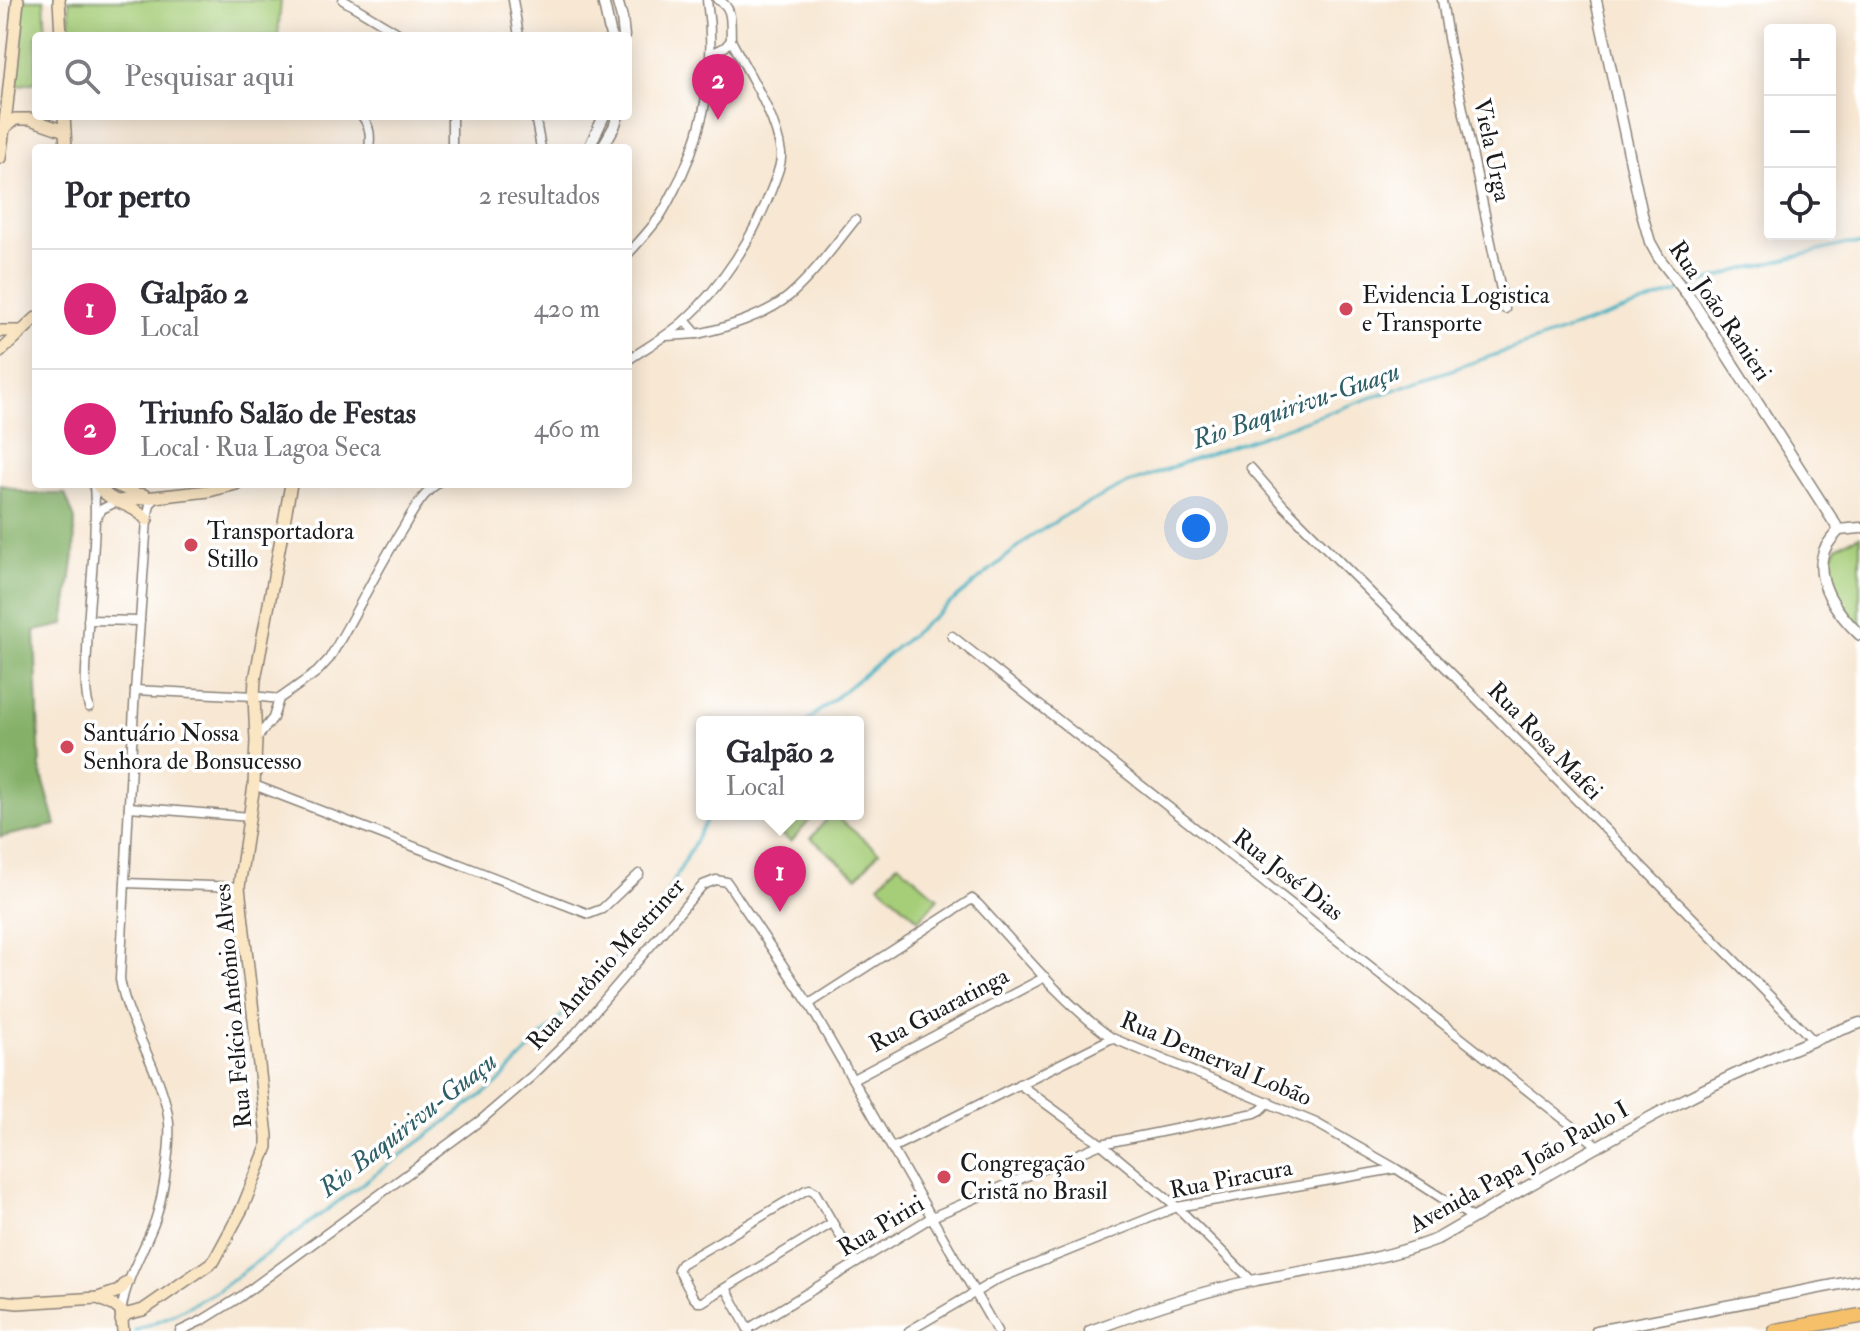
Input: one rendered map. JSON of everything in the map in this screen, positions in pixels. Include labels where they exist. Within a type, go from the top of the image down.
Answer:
[{"type":"highway","points":[[1776,1331],[1860,1316]]},
{"type":"main road","points":[[0,158],[18,0]]},
{"type":"main road","points":[[59,0],[61,32]]},
{"type":"main road","points":[[4,128],[15,119],[32,119]]},
{"type":"main road","points":[[35,120],[65,131]]},
{"type":"main road","points":[[64,120],[66,144]]},
{"type":"main road","points":[[0,352],[32,321]]},
{"type":"main road","points":[[0,331],[21,331]]},
{"type":"main road","points":[[99,488],[103,494],[139,511],[147,520]]},
{"type":"main road","points":[[123,488],[157,498]]},
{"type":"main road","points":[[118,501],[221,488]]},
{"type":"main road","name":"Rua Felício Antônio Alves","points":[[122,1321],[127,1314],[143,1310],[214,1261],[242,1209],[264,1157],[267,1136],[239,887],[254,785],[254,696],[290,488]]},
{"type":"main road","points":[[0,1304],[98,1298],[119,1291],[127,1282]]},
{"type":"main road","points":[[98,1298],[115,1306],[122,1321]]},
{"type":"street","points":[[343,0],[396,32]]},
{"type":"street","points":[[513,0],[518,32]]},
{"type":"street","points":[[603,0],[610,32]]},
{"type":"street","points":[[617,0],[624,32]]},
{"type":"street","points":[[632,249],[662,213],[692,153],[703,117],[711,54],[707,0]]},
{"type":"street","points":[[632,357],[666,336],[700,305],[754,228],[779,171],[782,157],[777,135],[731,40],[729,4],[718,0]]},
{"type":"street","name":"Viela Urga","points":[[1442,0],[1505,309]]},
{"type":"street","name":"Rua João Ranieri","points":[[1596,0],[1650,242],[1693,302],[1839,530]]},
{"type":"street","points":[[711,54],[731,40]]},
{"type":"street","points":[[365,120],[369,127],[370,144]]},
{"type":"street","points":[[452,120],[452,144]]},
{"type":"street","points":[[536,120],[540,144]]},
{"type":"street","points":[[591,144],[602,120]]},
{"type":"street","points":[[604,144],[617,120]]},
{"type":"street","points":[[666,336],[723,328],[786,298],[804,282],[855,220]]},
{"type":"street","points":[[685,320],[697,334]]},
{"type":"street","name":"Rua Rosa Mafei","points":[[1251,468],[1284,506],[1812,1039]]},
{"type":"street","points":[[89,707],[85,695],[97,518],[96,488]]},
{"type":"street","points":[[256,739],[273,718],[279,699],[317,672],[329,659],[386,554],[430,488]]},
{"type":"street","points":[[122,1321],[127,1282],[154,1224],[163,1189],[169,1124],[162,1093],[122,991],[120,967],[147,520],[150,504],[157,498]]},
{"type":"street","points":[[97,518],[102,509],[118,501]]},
{"type":"street","points":[[1860,528],[1839,530],[1824,550],[1822,572],[1830,598],[1860,635]]},
{"type":"street","points":[[88,620],[140,621]]},
{"type":"street","name":"Rua José Dias","points":[[952,636],[1599,1147]]},
{"type":"street","points":[[135,690],[279,699]]},
{"type":"street","points":[[254,785],[589,914],[602,909],[639,874]]},
{"type":"street","points":[[129,807],[250,817]]},
{"type":"street","name":"Rua Antônio Mestriner","points":[[180,1331],[240,1297],[481,1120],[575,1034],[703,885],[716,880],[727,882],[809,1004]]},
{"type":"street","points":[[125,883],[239,887]]},
{"type":"street","name":"Rua Demerval Lobão","points":[[809,1004],[972,899],[1045,977],[1112,1038],[1316,1123],[1473,1218]]},
{"type":"street","name":"Rua Guaratinga","points":[[853,1079],[1045,977]]},
{"type":"street","points":[[809,1004],[997,1331]]},
{"type":"street","name":"Avenida Papa João Paulo I","points":[[1090,1331],[1140,1312],[1252,1281],[1381,1258],[1437,1239],[1682,1099],[1812,1039],[1860,1023]]},
{"type":"street","points":[[892,1148],[1112,1038]]},
{"type":"street","points":[[1019,1084],[1101,1144],[1177,1207],[1252,1281]]},
{"type":"street","name":"Rua Piriri","points":[[749,1330],[932,1217],[1101,1144],[1255,1113],[1269,1102]]},
{"type":"street","name":"Rua Piracura","points":[[909,1331],[998,1279],[1177,1207],[1395,1168]]},
{"type":"street","points":[[832,1223],[706,1300],[698,1302],[693,1297],[679,1267],[810,1189],[815,1192],[856,1263]]},
{"type":"street","points":[[1597,1331],[1860,1280]]},
{"type":"street","points":[[726,1288],[749,1330]]},
{"type":"green space","points":[[23,0],[44,0],[46,32],[32,32],[32,83],[16,86]]},
{"type":"green space","points":[[69,0],[281,0],[278,32],[70,32]]},
{"type":"green space","points":[[0,484],[29,494],[65,494],[75,520],[74,555],[64,625],[35,631],[40,768],[56,825],[0,837]]},
{"type":"green space","points":[[1860,536],[1860,626],[1837,595],[1830,569],[1837,547]]},
{"type":"green space","points":[[775,820],[810,820],[791,842],[771,825]]},
{"type":"green space","points":[[826,820],[840,820],[879,852],[857,877],[811,838]]},
{"type":"green space","points":[[898,863],[938,898],[919,920],[879,885]]},
{"type":"waterway","name":"Rio Baquirivu-Guaçu","points":[[1686,288],[1737,271],[1847,244],[1860,244]]},
{"type":"waterway","name":"Rio Baquirivu-Guaçu","points":[[813,716],[1029,538],[1122,486],[1679,291]]},
{"type":"waterway","name":"Rio Baquirivu-Guaçu","points":[[134,1331],[217,1291],[497,1084],[654,918],[707,820]]},
{"type":"place","name":"Triunfo Salão de Festas","points":[[718,120]]},
{"type":"place","name":"Evidencia Logistica e Transporte","points":[[1346,309]]},
{"type":"place","name":"Transportadora Stillo","points":[[191,545]]},
{"type":"place","name":"Santuário Nossa Senhora de Bonsucesso","points":[[67,747]]},
{"type":"place","name":"Galpão 2","points":[[780,912]]},
{"type":"place","name":"Congregação Cristã no Brasil","points":[[944,1177]]}]
